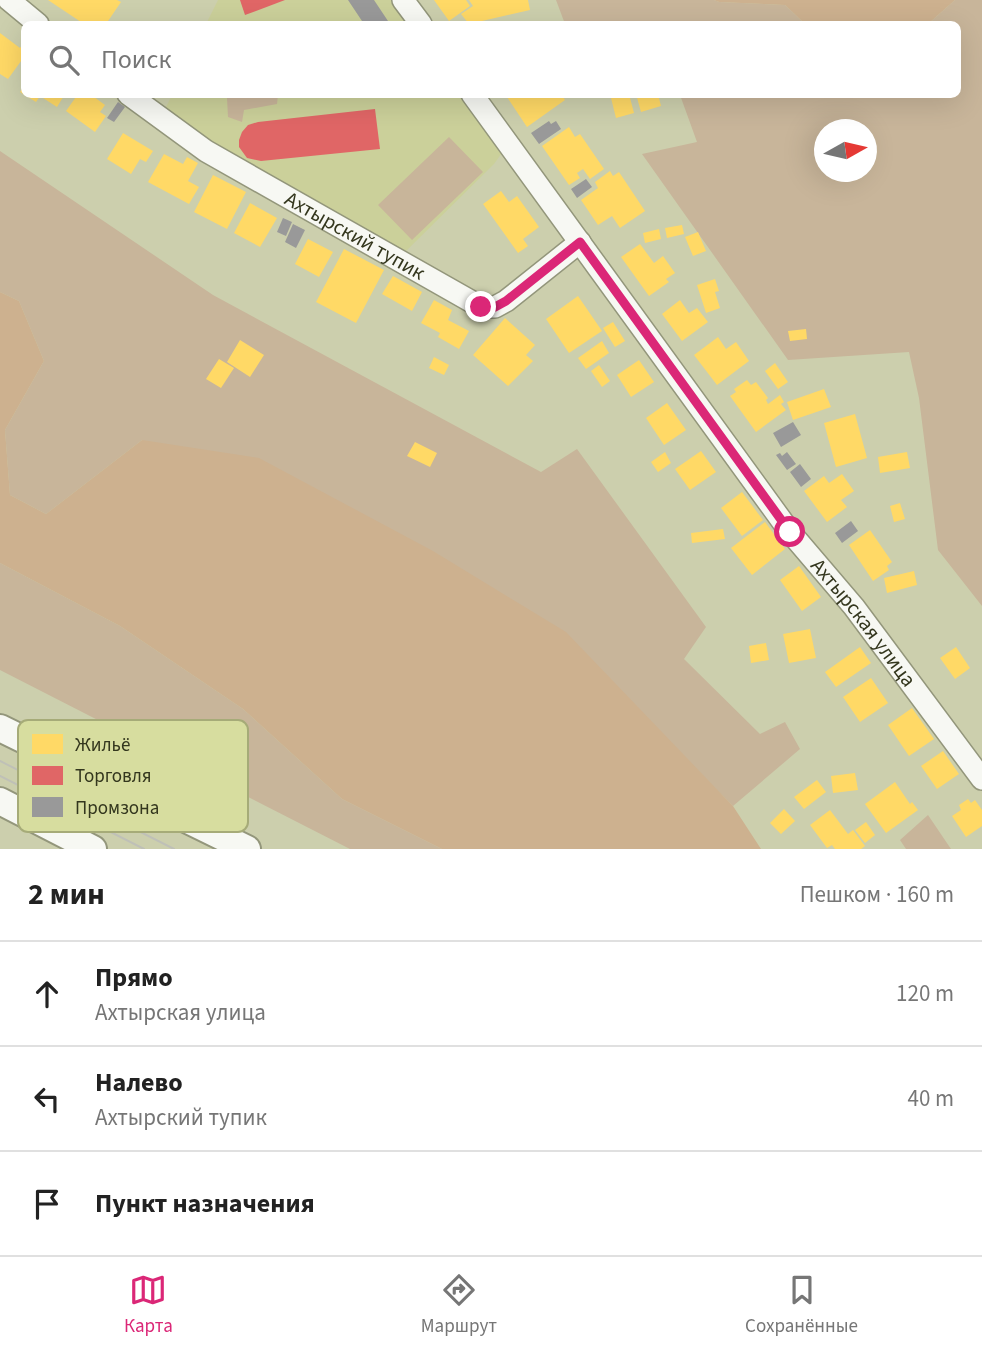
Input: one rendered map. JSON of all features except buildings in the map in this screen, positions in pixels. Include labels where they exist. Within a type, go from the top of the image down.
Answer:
[{"type":"main road","points":[[0,728],[18,737]]},
{"type":"main road","points":[[0,801],[18,810]]},
{"type":"main road","points":[[60,832],[93,849]]},
{"type":"main road","points":[[212,832],[247,849]]},
{"type":"street","points":[[9,0],[34,21]]},
{"type":"street","points":[[403,0],[419,21]]},
{"type":"street","name":"Ахтырский тупик","points":[[133,98],[206,151],[481,307],[495,307],[506,301],[580,242]]},
{"type":"street","name":"Ахтырская улица","points":[[475,98],[790,532],[854,607],[982,779]]},
{"type":"shaded area","points":[[218,0],[394,0],[410,21],[208,21]]},
{"type":"shaded area","points":[[556,0],[714,0],[785,5],[802,21],[564,21]]},
{"type":"shaded area","points":[[714,0],[955,0],[931,21],[802,21],[785,5]]},
{"type":"shaded area","points":[[955,0],[982,0],[982,606],[938,550],[919,398],[909,352],[788,360],[642,154],[697,142],[681,98],[961,98],[961,21],[931,21]]},
{"type":"shaded area","points":[[170,98],[465,98],[504,150],[494,164],[401,256],[246,166],[164,111]]},
{"type":"shaded area","points":[[227,98],[278,98],[277,104],[244,110],[242,122],[228,117]]},
{"type":"shaded area","points":[[449,137],[483,172],[412,240],[378,205]]},
{"type":"shaded area","points":[[0,151],[213,295],[541,472],[577,449],[706,627],[684,659],[760,734],[785,722],[800,749],[733,806],[664,736],[142,440],[46,514],[10,495],[5,430],[44,361],[19,301],[0,292]]},
{"type":"shaded area","points":[[0,292],[19,301],[44,361],[5,430],[10,495],[46,514],[142,440],[259,458],[433,551],[566,632],[733,806],[761,849],[442,849],[342,799],[243,709],[120,626],[0,563]]},
{"type":"shaded area","points":[[0,563],[120,626],[243,709],[342,799],[442,849],[350,849],[248,797],[248,720],[98,720],[0,670]]},
{"type":"shaded area","points":[[928,815],[951,849],[906,849],[900,840]]},
{"type":"tram line","points":[[0,761],[18,770]]},
{"type":"tram line","points":[[0,776],[18,785]]},
{"type":"tram line","points":[[110,832],[144,849]]},
{"type":"tram line","points":[[140,832],[174,849]]},
{"type":"route","points":[[481,307],[495,307],[506,301],[580,242],[790,532]]}]
